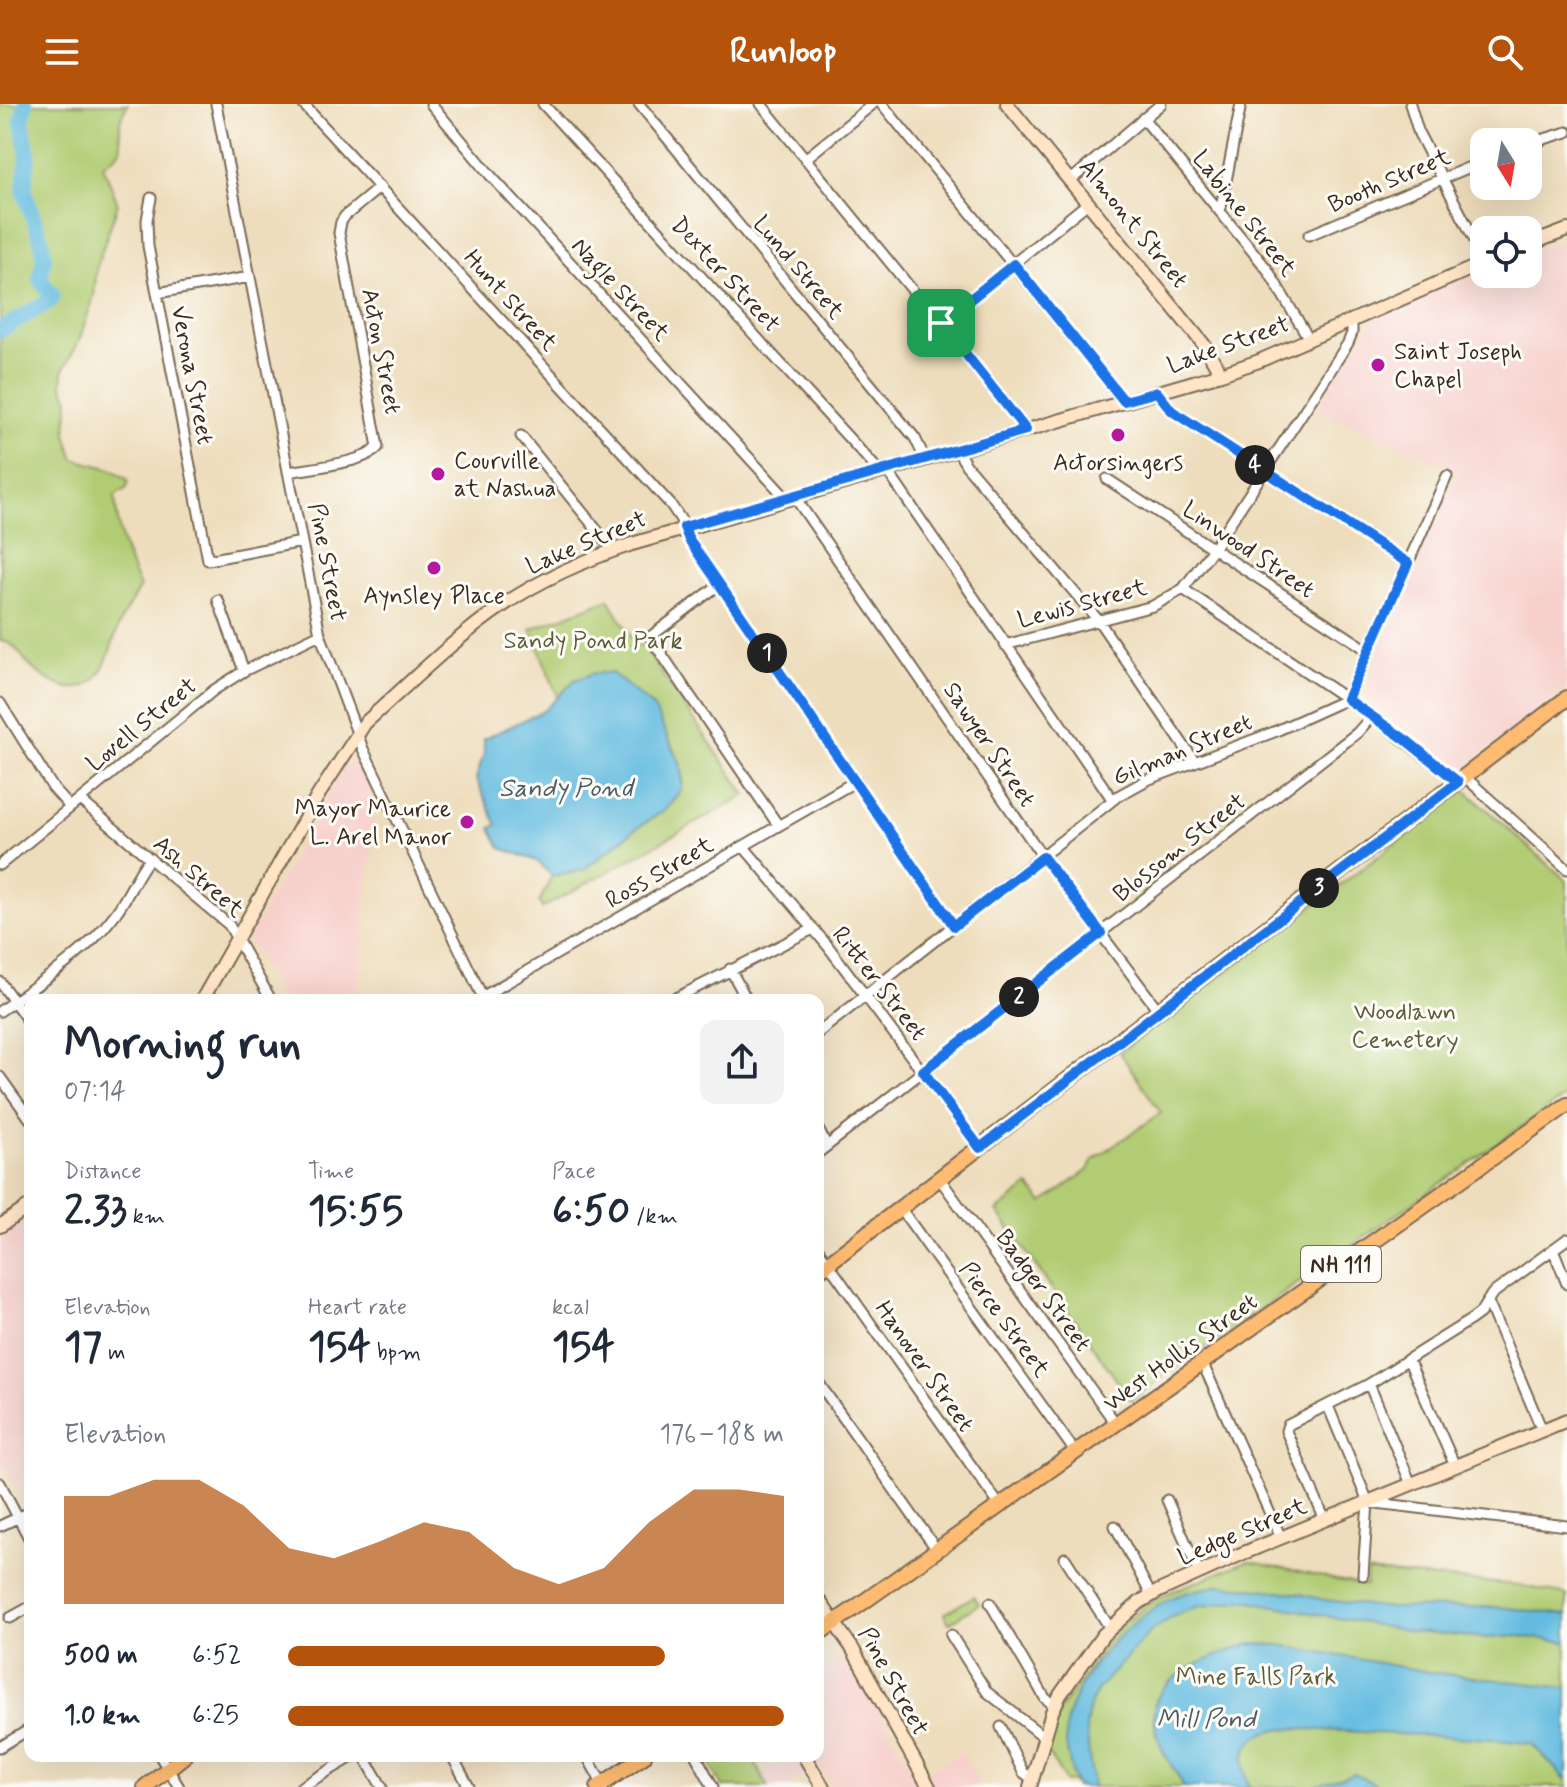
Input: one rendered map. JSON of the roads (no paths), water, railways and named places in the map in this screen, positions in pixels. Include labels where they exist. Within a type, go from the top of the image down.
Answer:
[{"type":"main road","points":[[824,1266],[1567,698]]},
{"type":"main road","name":"West Hollis Street","points":[[824,1630],[1567,1105]]},
{"type":"main road","points":[[145,1787],[164,1762]]},
{"type":"main road","points":[[602,1786],[636,1762]]},
{"type":"street","name":"Pine Street","points":[[216,104],[320,634],[375,776],[481,994]]},
{"type":"street","name":"Hunt Street","points":[[303,104],[671,505],[689,540],[954,926]]},
{"type":"street","name":"Nagle Street","points":[[431,104],[491,176],[790,497]]},
{"type":"street","name":"Dexter Street","points":[[543,104],[882,470],[1112,799]]},
{"type":"street","name":"Lund Street","points":[[639,104],[915,438],[925,459]]},
{"type":"street","points":[[761,104],[1026,430]]},
{"type":"street","points":[[805,159],[873,104]]},
{"type":"street","points":[[882,104],[1124,401]]},
{"type":"street","name":"Almont Street","points":[[1007,104],[1205,346],[1221,374]]},
{"type":"street","points":[[1071,180],[1161,104]]},
{"type":"street","points":[[1220,212],[1241,104]]},
{"type":"street","points":[[1410,104],[1414,124],[1470,232]]},
{"type":"street","name":"Labine Street","points":[[1143,118],[1267,269],[1309,339]]},
{"type":"street","points":[[1542,140],[1567,132]]},
{"type":"street","name":"Booth Street","points":[[1309,235],[1470,167]]},
{"type":"street","name":"Acton Street","points":[[288,472],[361,458],[378,447],[339,233],[345,216],[380,187]]},
{"type":"street","name":"Verona Street","points":[[151,198],[147,233],[208,560],[302,542]]},
{"type":"street","points":[[941,323],[1089,202]]},
{"type":"street","points":[[1542,240],[1567,230]]},
{"type":"street","name":"Lake Street","points":[[206,994],[313,803],[357,733],[458,641],[505,604],[545,581],[613,550],[684,527],[1259,361],[1470,266]]},
{"type":"street","points":[[157,293],[250,277]]},
{"type":"street","name":"Lewis Street","points":[[1005,645],[1163,602],[1183,589],[1213,549],[1348,343],[1352,321]]},
{"type":"street","points":[[1157,392],[1172,411],[1408,563]]},
{"type":"street","points":[[521,436],[613,550]]},
{"type":"street","points":[[957,450],[966,465],[1098,620],[1195,762]]},
{"type":"street","points":[[1347,699],[1447,476]]},
{"type":"street","name":"Linwood Street","points":[[1107,479],[1369,651]]},
{"type":"street","name":"Sawyer Street","points":[[790,497],[1043,857],[1159,1011]]},
{"type":"street","points":[[720,584],[650,637],[778,825]]},
{"type":"street","points":[[1183,589],[1462,779],[1567,869]]},
{"type":"street","points":[[218,600],[244,671]]},
{"type":"street","name":"Lovell Street","points":[[0,865],[214,690],[244,671],[320,634]]},
{"type":"street","name":"Gilman Street","points":[[824,1028],[1043,857],[1112,799],[1147,780],[1274,732],[1347,699]]},
{"type":"street","points":[[0,703],[53,788],[70,807]]},
{"type":"street","name":"Blossom Street","points":[[824,1148],[1357,733],[1372,716]]},
{"type":"street","name":"Ross Street","points":[[490,994],[856,781]]},
{"type":"street","name":"Ash Street","points":[[80,800],[226,923],[268,994]]},
{"type":"street","name":"Ritter Street","points":[[743,846],[865,995],[980,1148]]},
{"type":"street","points":[[0,1011],[62,966],[106,925],[149,859]]},
{"type":"street","points":[[683,994],[813,929]]},
{"type":"street","points":[[730,969],[744,994]]},
{"type":"street","points":[[0,982],[24,1015]]},
{"type":"street","points":[[0,1077],[24,1111]]},
{"type":"street","points":[[824,1140],[827,1146]]},
{"type":"street","name":"Badger Street","points":[[940,1179],[1116,1424]]},
{"type":"street","name":"Pierce Street","points":[[901,1209],[1076,1453]]},
{"type":"street","points":[[0,1226],[24,1210]]},
{"type":"street","points":[[1325,1520],[1286,1428],[1369,1384],[1472,1319],[1480,1313],[1492,1294],[1567,1239]]},
{"type":"street","points":[[1553,1249],[1567,1284]]},
{"type":"street","name":"Hanover Street","points":[[824,1268],[1000,1506]]},
{"type":"street","points":[[1488,1302],[1542,1430]]},
{"type":"street","points":[[1408,1359],[1455,1466]]},
{"type":"street","points":[[1202,1362],[1281,1538]]},
{"type":"street","points":[[1369,1384],[1411,1484]]},
{"type":"street","points":[[824,1390],[937,1550]]},
{"type":"street","points":[[1328,1406],[1368,1502],[1363,1575]]},
{"type":"street","name":"Ledge Street","points":[[1031,1783],[1055,1706],[1076,1672],[1110,1628],[1151,1595],[1199,1572],[1567,1420]]},
{"type":"street","points":[[0,1483],[24,1527]]},
{"type":"street","points":[[1167,1500],[1199,1572]]},
{"type":"street","points":[[1368,1502],[1567,1526]]},
{"type":"street","points":[[0,1526],[24,1515]]},
{"type":"street","points":[[1115,1526],[1151,1595]]},
{"type":"street","points":[[1065,1558],[1110,1628]]},
{"type":"street","points":[[990,1603],[1045,1698],[1055,1706]]},
{"type":"street","name":"Pine Street","points":[[824,1608],[852,1648],[929,1787]]},
{"type":"street","points":[[10,1618],[24,1610]]},
{"type":"street","points":[[951,1635],[987,1692],[1044,1737]]},
{"type":"street","points":[[1001,1727],[1031,1783]]},
{"type":"street","points":[[0,1747],[24,1733]]},
{"type":"street","points":[[164,1762],[179,1787]]},
{"type":"street","points":[[301,1787],[344,1762]]},
{"type":"street","points":[[367,1762],[382,1787]]},
{"type":"street","points":[[455,1762],[469,1787]]},
{"type":"street","points":[[590,1762],[602,1786]]},
{"type":"street","points":[[699,1762],[713,1787]]},
{"type":"street","points":[[808,1762],[823,1787]]},
{"type":"water","name":"Sandy Pond","points":[[594,673],[612,673],[654,708],[682,768],[682,789],[665,810],[583,870],[552,876],[537,861],[501,848],[491,828],[497,825],[476,779],[484,753],[484,739],[545,710],[575,680]]},
{"type":"water","points":[[1221,1585],[1391,1608],[1499,1607],[1567,1615],[1567,1642],[1518,1636],[1488,1638],[1411,1632],[1244,1600],[1196,1607],[1169,1618],[1148,1634],[1098,1689],[1089,1707],[1086,1728],[1093,1787],[1076,1787],[1068,1754],[1067,1720],[1081,1685],[1092,1669],[1117,1639],[1162,1603],[1183,1594]]},
{"type":"water","name":"Mill Pond","points":[[1249,1644],[1281,1645],[1429,1672],[1567,1688],[1567,1781],[1532,1744],[1287,1728],[1263,1734],[1249,1746],[1244,1763],[1250,1787],[1184,1787],[1158,1739],[1154,1717],[1156,1701],[1172,1680],[1183,1672]]},
{"type":"water","points":[[1354,1774],[1381,1787],[1315,1787],[1315,1786]]},
{"type":"waterway","points":[[0,330],[51,300],[52,295],[40,279],[44,258],[42,243],[24,190],[28,155],[22,122],[25,104]]},
{"type":"place","name":"Saint Joseph Chapel","points":[[1378,365]]},
{"type":"place","name":"Actorsingers","points":[[1118,435]]},
{"type":"place","name":"Courville at Nashua","points":[[438,474]]},
{"type":"place","name":"Aynsley Place","points":[[434,568]]},
{"type":"place","name":"Mayor Maurice L. Arel Manor","points":[[467,822]]},
{"type":"park label","name":"Sandy Pond Park","points":[[593,640]]},
{"type":"park label","name":"Woodlawn Cemetery","points":[[1405,1025]]},
{"type":"park label","name":"Mine Falls Park","points":[[1256,1676]]}]
